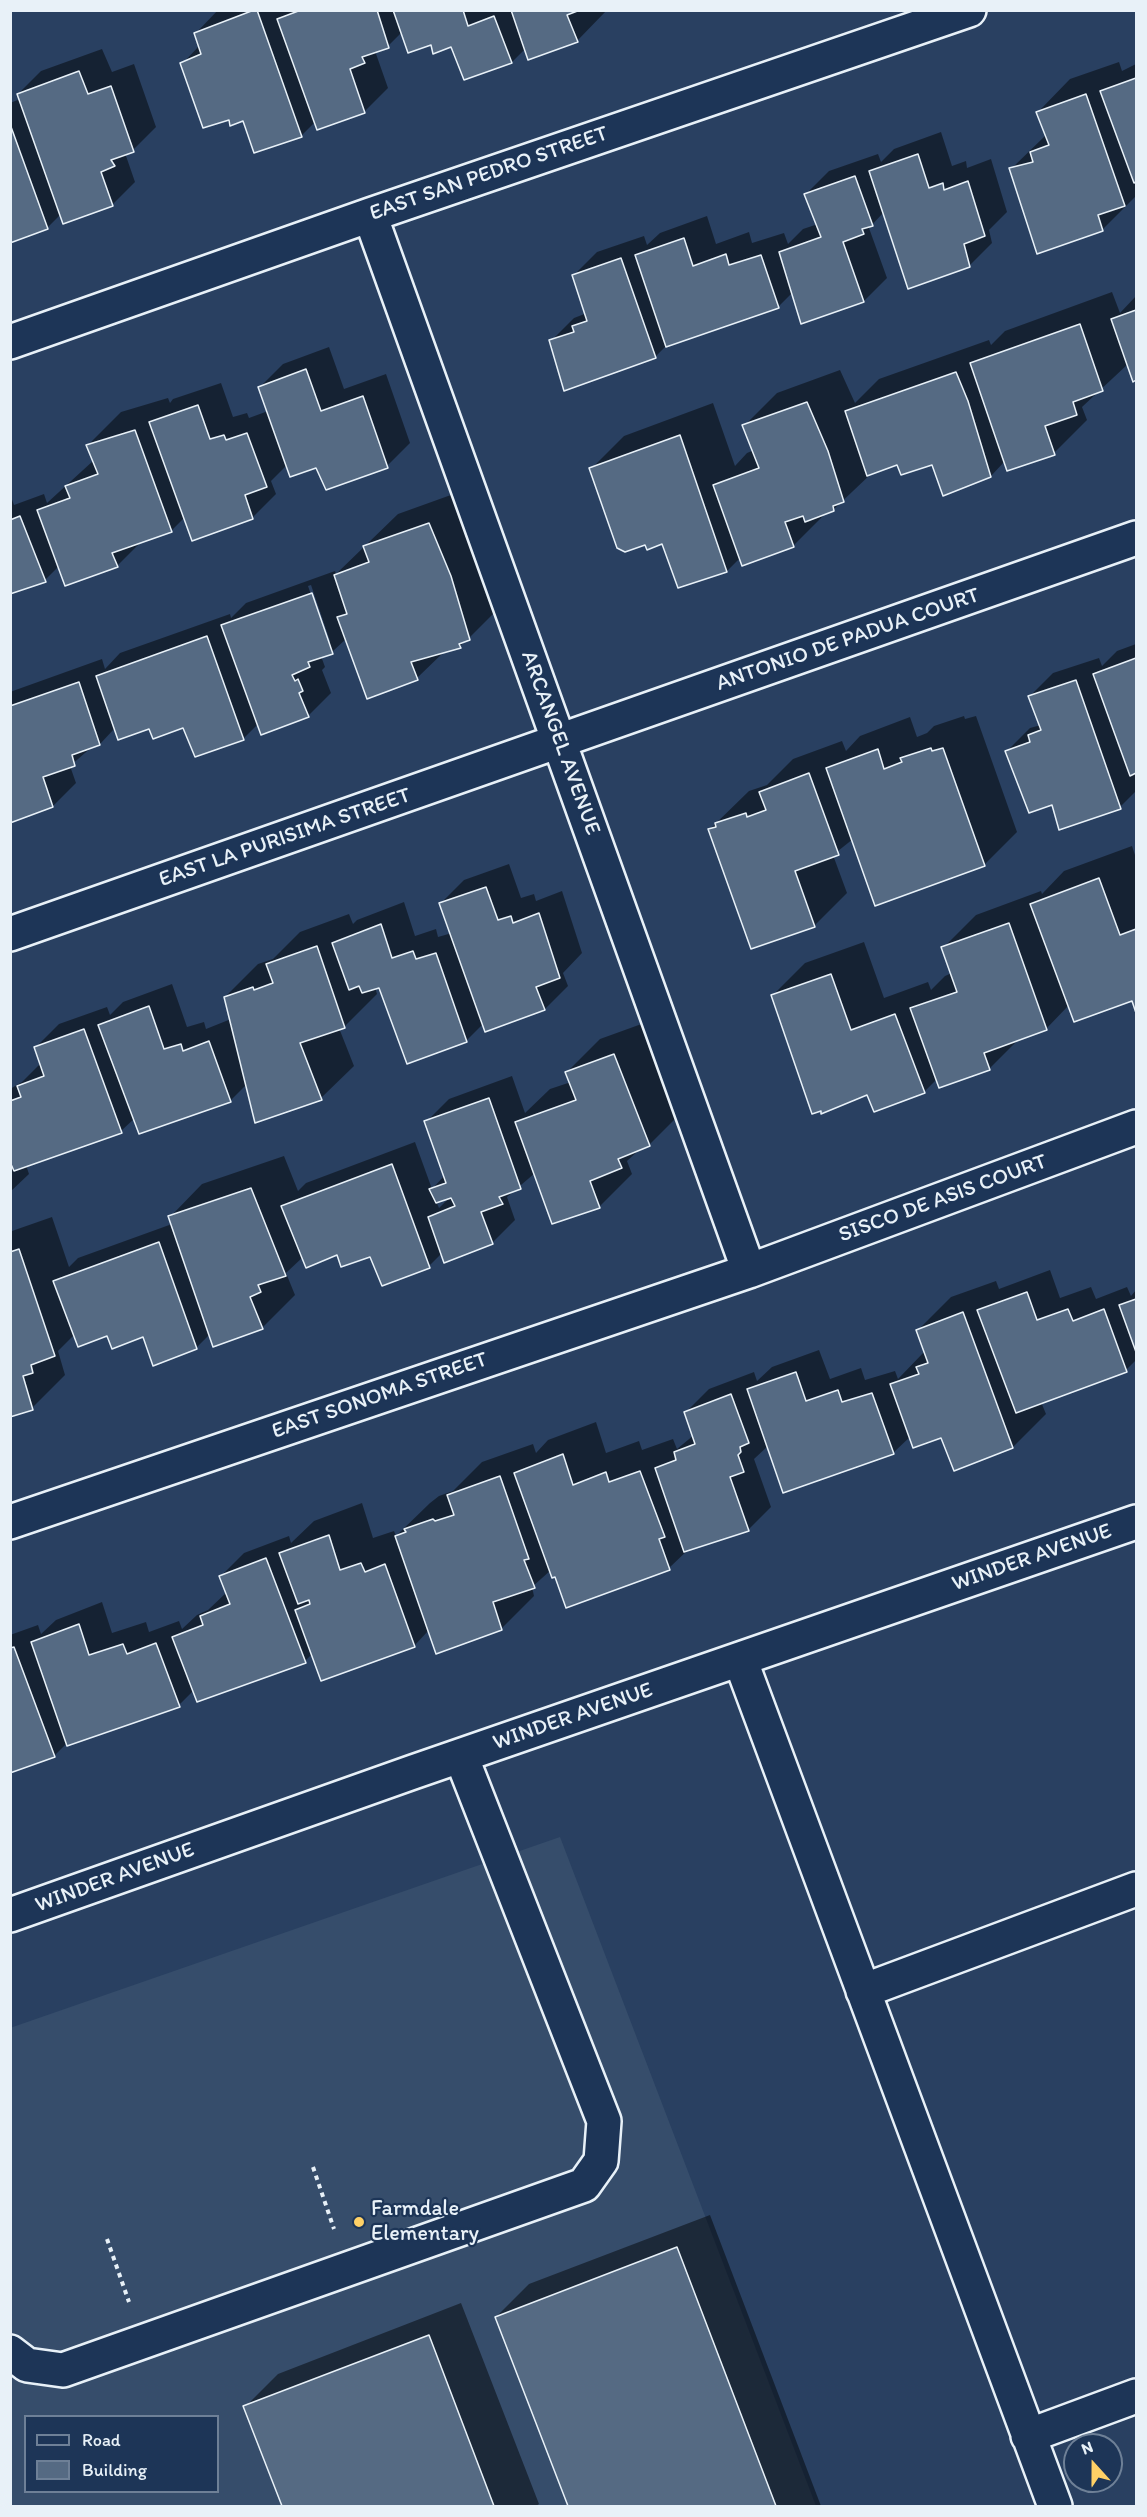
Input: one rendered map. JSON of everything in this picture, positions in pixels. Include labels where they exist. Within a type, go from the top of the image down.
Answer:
[{"type":"street","name":"EAST SAN PEDRO STREET","points":[[10,342],[370,214],[969,10]]},
{"type":"street","name":"ARCANGEL AVENUE","points":[[370,214],[749,1271]]},
{"type":"street","name":"ANTONIO DE PADUA COURT","points":[[559,741],[1137,538]]},
{"type":"street","name":"EAST LA PURISIMA STREET","points":[[10,934],[559,741]]},
{"type":"street","name":"SISCO DE ASIS COURT","points":[[749,1271],[1137,1127]]},
{"type":"street","name":"EAST SONOMA STREET","points":[[10,1522],[749,1271]]},
{"type":"street","name":"WINDER AVENUE","points":[[10,1915],[740,1659],[1135,1526]]},
{"type":"street","points":[[740,1659],[1055,2506]]},
{"type":"street","points":[[10,2352],[27,2365],[63,2370],[584,2185],[602,2161],[604,2121],[461,1756]]},
{"type":"street","points":[[863,1991],[1137,1889]]},
{"type":"street","points":[[1028,2436],[1137,2396]]},
{"type":"path","points":[[313,2168],[347,2270]]},
{"type":"path","points":[[107,2239],[143,2342]]},
{"type":"shaded area","name":"Farmdale Elementary","points":[[560,1837],[816,2506],[11,2506],[10,2028]]},
{"type":"building","points":[[257,10],[302,137],[254,153],[243,121],[230,126],[229,120],[203,128],[180,63],[201,54],[194,33]]},
{"type":"building","points":[[301,10],[377,10],[389,48],[362,57],[365,63],[350,69],[365,113],[317,130],[277,19]]},
{"type":"building","points":[[393,10],[463,10],[468,26],[494,16],[512,63],[464,80],[451,47],[433,54],[431,45],[408,53]]},
{"type":"building","points":[[511,10],[580,10],[567,15],[578,42],[528,60]]},
{"type":"building","points":[[79,71],[88,94],[111,86],[134,152],[111,160],[115,166],[101,172],[113,206],[63,224],[17,94]]},
{"type":"building","points":[[1136,78],[1136,182],[1134,183],[1100,91]]},
{"type":"building","points":[[1086,94],[1125,206],[1098,215],[1103,231],[1037,254],[1009,168],[1033,162],[1030,152],[1049,145],[1036,112]]},
{"type":"building","points":[[10,124],[48,229],[10,243]]},
{"type":"building","points":[[918,154],[929,188],[943,183],[944,190],[968,181],[985,236],[964,244],[970,267],[908,289],[869,171]]},
{"type":"building","points":[[855,176],[873,226],[862,229],[864,234],[843,242],[864,302],[801,324],[779,252],[821,237],[804,194]]},
{"type":"building","points":[[684,238],[693,266],[726,254],[729,265],[761,255],[779,308],[666,347],[635,255]]},
{"type":"building","points":[[621,258],[656,358],[564,391],[549,340],[574,332],[572,326],[587,321],[572,275]]},
{"type":"building","points":[[1136,310],[1136,380],[1133,382],[1111,319]]},
{"type":"building","points":[[1080,324],[1103,391],[1073,402],[1077,415],[1045,426],[1055,455],[1007,471],[970,363]]},
{"type":"building","points":[[306,369],[321,411],[363,396],[388,468],[326,490],[316,468],[290,477],[258,387]]},
{"type":"building","points":[[956,372],[968,401],[991,477],[943,496],[932,465],[901,475],[897,465],[867,476],[845,411]]},
{"type":"building","points":[[807,402],[828,451],[844,502],[833,506],[834,511],[805,522],[803,516],[785,522],[794,547],[742,566],[713,485],[759,468],[742,425]]},
{"type":"building","points":[[198,405],[210,439],[224,435],[226,440],[247,433],[267,487],[245,495],[253,519],[192,541],[149,422]]},
{"type":"building","points":[[135,430],[172,532],[112,553],[118,567],[65,586],[37,510],[70,498],[65,486],[98,474],[86,445]]},
{"type":"building","points":[[680,435],[727,572],[678,588],[662,544],[647,550],[645,545],[625,552],[617,548],[589,468]]},
{"type":"building","points":[[20,516],[46,582],[10,594],[10,520]]},
{"type":"building","points":[[429,523],[451,576],[470,640],[459,644],[461,648],[411,662],[418,680],[367,699],[337,617],[347,614],[334,575],[369,562],[363,546]]},
{"type":"building","points":[[312,593],[333,654],[308,662],[310,667],[292,675],[295,681],[298,679],[303,691],[299,693],[309,717],[261,735],[221,625]]},
{"type":"building","points":[[207,636],[244,740],[195,757],[183,728],[153,739],[149,729],[118,740],[96,676]]},
{"type":"building","points":[[1136,658],[1136,773],[1130,776],[1093,674]]},
{"type":"building","points":[[1076,680],[1121,809],[1059,830],[1052,805],[1029,813],[1005,751],[1030,742],[1028,735],[1041,730],[1028,696]]},
{"type":"building","points":[[79,682],[100,745],[72,755],[75,766],[43,777],[53,807],[10,823],[10,706]]},
{"type":"building","points":[[931,748],[932,751],[943,748],[985,866],[875,906],[826,768],[878,749],[884,769],[902,762],[900,758]]},
{"type":"building","points":[[809,773],[839,855],[795,871],[815,927],[751,949],[708,829],[716,827],[715,823],[746,813],[747,817],[766,810],[759,792]]},
{"type":"building","points":[[1099,878],[1120,935],[1136,929],[1136,1013],[1132,1001],[1074,1022],[1030,904]]},
{"type":"building","points":[[486,887],[498,920],[511,916],[513,923],[539,913],[560,978],[536,987],[545,1010],[485,1032],[439,903]]},
{"type":"building","points":[[1009,923],[1047,1030],[984,1053],[990,1070],[939,1088],[910,1008],[957,992],[941,947]]},
{"type":"building","points":[[381,924],[392,958],[413,951],[416,959],[436,953],[467,1042],[407,1064],[379,988],[362,993],[359,986],[349,990],[332,943]]},
{"type":"building","points":[[317,946],[345,1028],[300,1043],[322,1100],[255,1123],[224,997],[273,983],[266,964]]},
{"type":"building","points":[[831,974],[851,1030],[895,1014],[925,1093],[874,1112],[867,1095],[821,1114],[821,1111],[812,1114],[771,995]]},
{"type":"building","points":[[149,1006],[164,1049],[181,1044],[183,1051],[209,1041],[231,1102],[139,1134],[98,1025]]},
{"type":"building","points":[[84,1029],[122,1133],[14,1171],[10,1162],[10,1101],[21,1097],[17,1086],[44,1076],[34,1047]]},
{"type":"building","points":[[614,1054],[650,1146],[618,1159],[622,1168],[590,1181],[600,1208],[552,1224],[515,1122],[576,1100],[565,1072]]},
{"type":"building","points":[[489,1098],[521,1189],[499,1197],[503,1204],[481,1212],[493,1244],[444,1263],[428,1217],[455,1206],[451,1198],[436,1203],[429,1189],[446,1183],[424,1121]]},
{"type":"building","points":[[392,1164],[430,1268],[382,1286],[370,1257],[341,1267],[337,1255],[306,1268],[281,1206]]},
{"type":"building","points":[[251,1188],[286,1276],[258,1285],[261,1292],[250,1297],[263,1329],[213,1347],[168,1216]]},
{"type":"building","points":[[159,1242],[197,1349],[153,1366],[143,1337],[112,1349],[107,1336],[78,1347],[53,1281]]},
{"type":"building","points":[[19,1249],[55,1356],[31,1365],[33,1373],[23,1376],[33,1410],[10,1417],[10,1252]]},
{"type":"building","points":[[1027,1292],[1037,1320],[1068,1309],[1073,1321],[1104,1309],[1127,1372],[1016,1413],[977,1310]]},
{"type":"building","points":[[1136,1299],[1136,1352],[1119,1305]]},
{"type":"building","points":[[963,1312],[1013,1448],[954,1471],[941,1438],[913,1448],[890,1384],[919,1374],[916,1367],[928,1363],[916,1330]]},
{"type":"building","points":[[796,1372],[806,1401],[838,1390],[842,1402],[872,1393],[894,1454],[783,1493],[747,1389]]},
{"type":"building","points":[[731,1394],[749,1443],[740,1447],[741,1452],[738,1455],[744,1472],[730,1477],[749,1531],[684,1552],[655,1468],[676,1460],[674,1452],[695,1444],[684,1412]]},
{"type":"building","points":[[563,1454],[573,1485],[606,1472],[609,1482],[640,1471],[665,1537],[659,1539],[670,1570],[566,1608],[555,1577],[552,1578],[514,1473]]},
{"type":"building","points":[[500,1476],[529,1559],[524,1560],[535,1588],[493,1602],[502,1630],[436,1654],[395,1536],[406,1532],[404,1529],[433,1519],[435,1521],[454,1515],[447,1495]]},
{"type":"building","points":[[329,1535],[340,1570],[361,1563],[365,1572],[385,1564],[415,1647],[321,1681],[295,1610],[310,1604],[309,1600],[298,1604],[279,1553]]},
{"type":"building","points":[[266,1558],[306,1663],[197,1702],[172,1637],[203,1625],[200,1616],[230,1604],[219,1576]]},
{"type":"building","points":[[79,1624],[89,1655],[123,1644],[127,1654],[156,1643],[180,1707],[67,1746],[31,1642]]},
{"type":"building","points":[[14,1647],[55,1757],[10,1773],[10,1648]]},
{"type":"building","points":[[677,2247],[776,2506],[568,2506],[495,2317]]},
{"type":"building","points":[[429,2335],[494,2506],[282,2506],[243,2406]]},
{"type":"place","name":"Farmdale Elementary","points":[[359,2222]]}]
